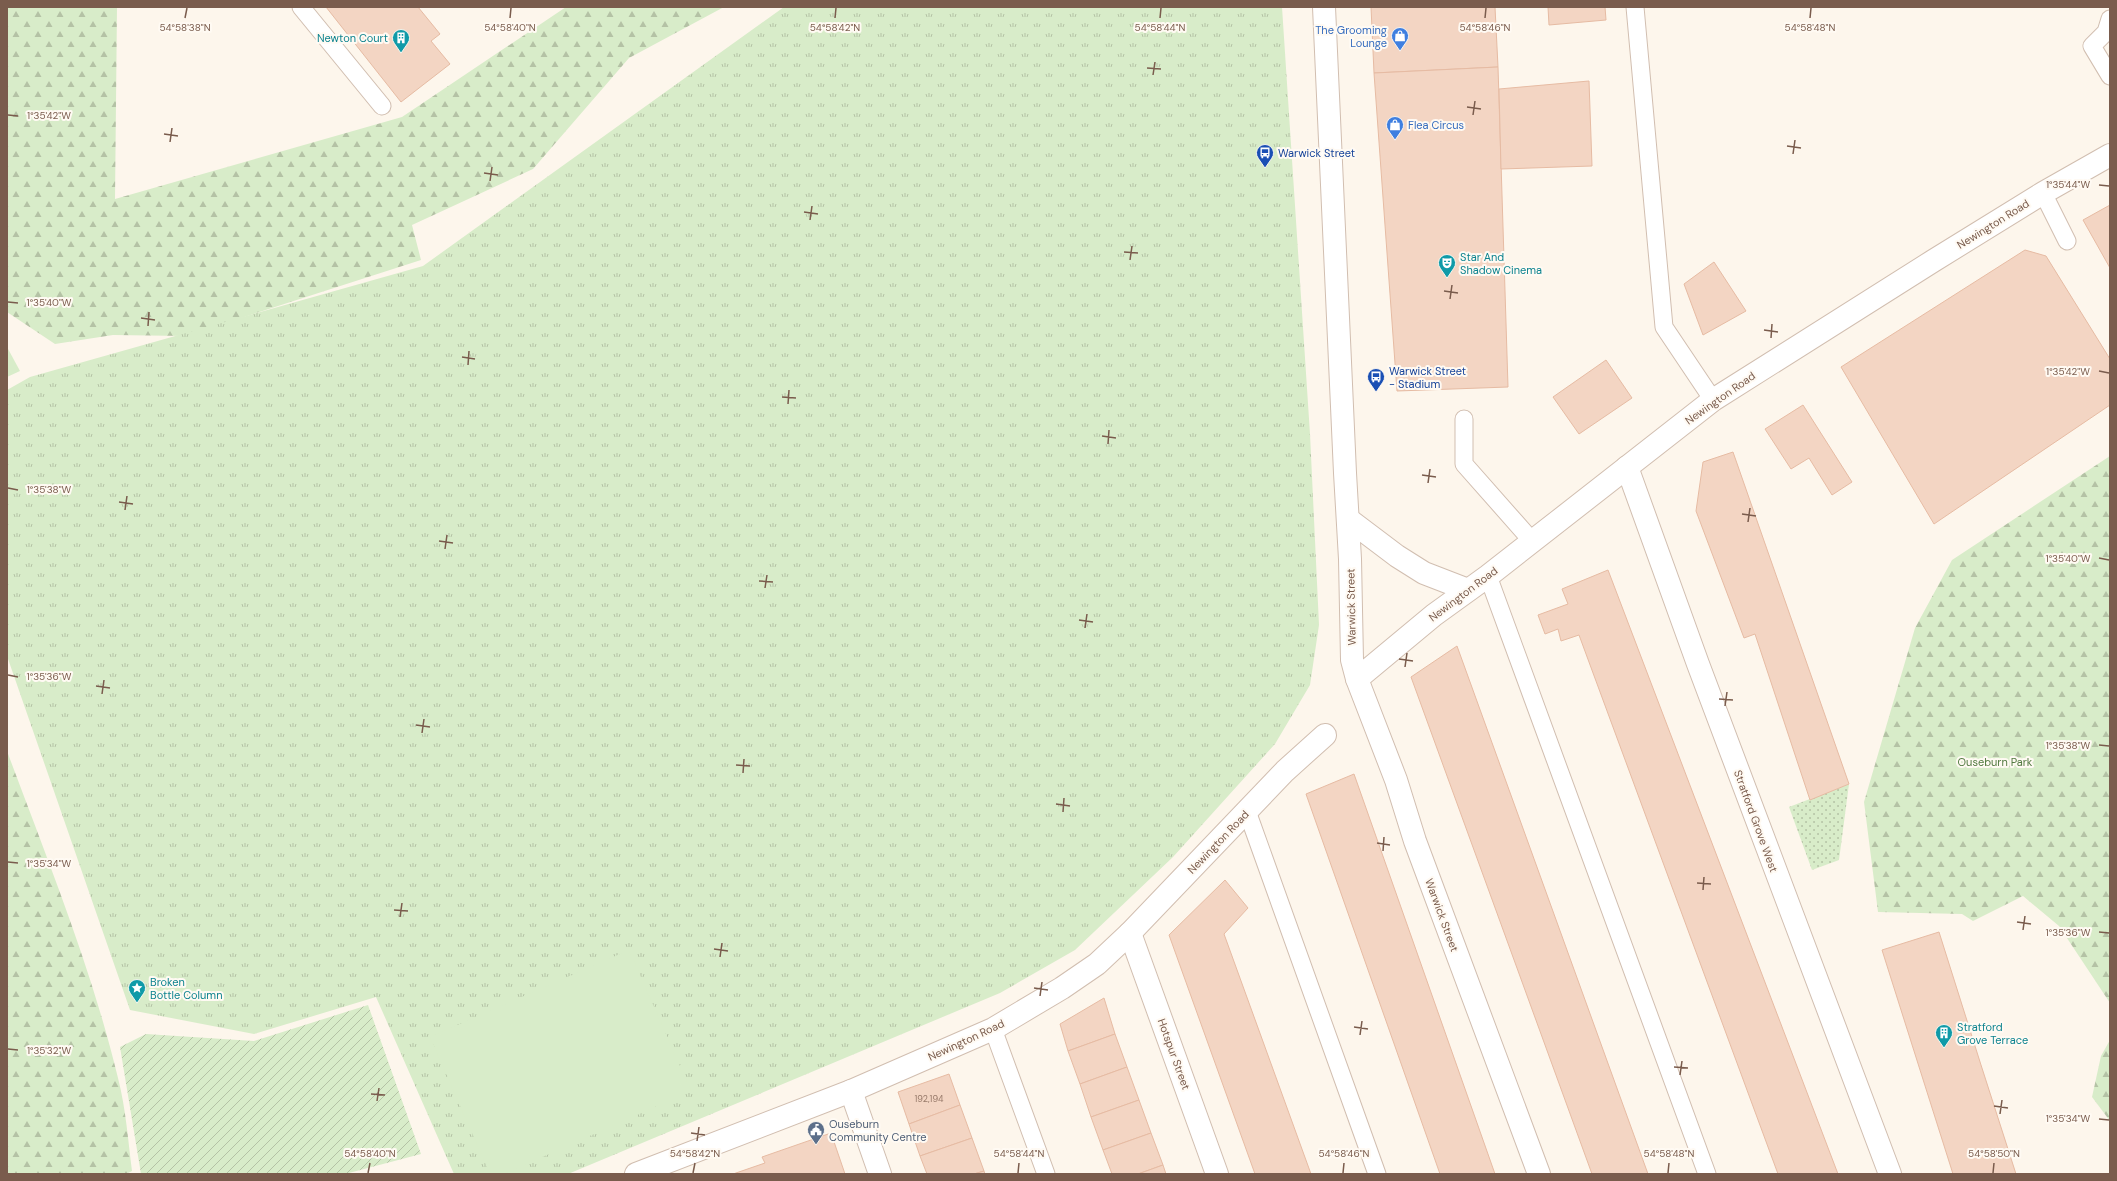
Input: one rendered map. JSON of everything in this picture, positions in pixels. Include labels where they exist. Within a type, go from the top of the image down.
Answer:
[{"type":"street","name":"Warwick Street","points":[[1324,7],[1350,559],[1352,660],[1357,679],[1396,780],[1415,841],[1539,1174]]},
{"type":"street","name":"Newington Road","points":[[1357,679],[1434,615],[1488,576],[1713,400],[2043,193],[2110,155]]},
{"type":"street","name":"Stratford Grove West","points":[[1627,466],[1706,686],[1890,1174]]},
{"type":"street","points":[[1348,519],[1397,556],[1424,573],[1468,590]]},
{"type":"street","name":"Newington Road","points":[[636,1174],[850,1091],[993,1029],[1062,988],[1097,964],[1130,933],[1285,771],[1325,735]]},
{"type":"street","name":"Hotspur Street","points":[[1130,933],[1217,1174]]},
{"type":"street","points":[[850,1091],[880,1174]]},
{"type":"lane","points":[[301,7],[382,106]]},
{"type":"lane","points":[[1635,7],[1664,328],[1713,400]]},
{"type":"lane","points":[[2109,7],[2110,14]]},
{"type":"lane","points":[[2110,19],[2106,32],[2092,46],[2110,76]]},
{"type":"lane","points":[[2043,193],[2067,241]]},
{"type":"lane","points":[[1464,419],[1464,464],[1532,541]]},
{"type":"lane","points":[[1488,576],[1707,1174]]},
{"type":"lane","points":[[1247,811],[1377,1174]]},
{"type":"lane","points":[[993,1029],[1046,1174]]},
{"type":"green space","points":[[7,7],[117,7],[115,199],[402,117],[566,7],[724,7],[629,58],[533,169],[412,225],[421,260],[185,336],[113,335],[55,344],[7,312]]},
{"type":"green space","points":[[784,7],[1282,7],[1310,434],[1319,625],[1310,685],[1275,744],[1173,857],[1075,950],[1000,993],[568,1174],[454,1174],[376,997],[254,1034],[130,1010],[7,656],[7,390],[30,377],[423,266]]},
{"type":"green space","points":[[7,347],[20,371],[7,377]]},
{"type":"green space","name":"Ouseburn Park","points":[[2110,456],[2110,1003],[2059,926],[2023,896],[1973,921],[1962,914],[1878,912],[1864,802],[1915,628],[1952,560]]},
{"type":"green space","points":[[7,751],[53,872],[82,954],[107,1036],[123,1101],[132,1171],[126,1174],[7,1174]]},
{"type":"green space","points":[[1849,784],[1839,860],[1812,870],[1789,807]]},
{"type":"green space","points":[[629,950],[691,1091],[504,1174],[490,1174],[430,1037]]},
{"type":"green space","points":[[368,1005],[421,1154],[345,1174],[141,1174],[120,1047],[146,1034],[254,1041]]},
{"type":"green space","points":[[2110,1040],[2110,1121],[2092,1097],[2101,1056]]},
{"type":"building","name":"Newton Court","points":[[326,7],[418,7],[440,34],[431,41],[450,64],[401,102]]},
{"type":"building","points":[[1371,7],[1495,7],[1498,67],[1374,73]]},
{"type":"building","points":[[1548,7],[1605,7],[1606,20],[1549,25]]},
{"type":"building","name":"Star And Shadow Cinema","points":[[1498,67],[1508,387],[1397,391],[1374,73]]},
{"type":"building","points":[[1589,81],[1592,166],[1501,169],[1499,89]]},
{"type":"building","points":[[2110,205],[2110,268],[2083,220]]},
{"type":"building","points":[[2025,250],[2046,256],[2110,359],[2110,405],[1934,524],[1841,367]]},
{"type":"building","points":[[1714,262],[1746,311],[1703,335],[1684,284]]},
{"type":"building","points":[[1606,360],[1632,398],[1579,434],[1553,397]]},
{"type":"building","points":[[1803,405],[1852,482],[1832,495],[1809,458],[1791,469],[1765,429]]},
{"type":"building","points":[[1733,452],[1849,784],[1810,800],[1755,634],[1744,638],[1696,511],[1703,462]]},
{"type":"building","points":[[1608,570],[1838,1174],[1778,1174],[1579,635],[1561,641],[1558,629],[1545,634],[1538,615],[1568,604],[1562,589]]},
{"type":"building","points":[[1457,646],[1648,1174],[1592,1174],[1411,677]]},
{"type":"building","points":[[1354,774],[1495,1174],[1440,1174],[1306,794]]},
{"type":"building","points":[[1225,880],[1248,908],[1224,934],[1311,1174],[1255,1174],[1169,935]]},
{"type":"building","name":"Stratford Grove Terrace","points":[[1939,932],[2016,1174],[1953,1174],[1882,950]]},
{"type":"building","points":[[1104,998],[1115,1034],[1068,1051],[1060,1024]]},
{"type":"building","points":[[1115,1034],[1127,1067],[1080,1084],[1068,1051]]},
{"type":"building","points":[[1127,1067],[1139,1100],[1091,1117],[1080,1084]]},
{"type":"building","points":[[949,1074],[960,1105],[909,1124],[898,1092]]},
{"type":"building","points":[[1139,1100],[1151,1133],[1103,1150],[1091,1117]]},
{"type":"building","points":[[960,1105],[972,1138],[920,1156],[909,1124]]},
{"type":"building","name":"Ouseburn Community Centre","points":[[831,1133],[845,1174],[733,1174],[765,1163],[762,1157]]},
{"type":"building","points":[[1151,1133],[1163,1165],[1138,1174],[1112,1174],[1103,1150]]},
{"type":"building","points":[[972,1138],[984,1171],[974,1174],[927,1174],[920,1156]]},
{"type":"building","points":[[1163,1165],[1166,1174],[1138,1174]]},
{"type":"building","points":[[984,1171],[985,1174],[974,1174]]},
{"type":"place","name":"The Grooming Lounge","points":[[1400,51]]},
{"type":"place","name":"Newton Court","points":[[401,53]]},
{"type":"place","name":"Flea Circus","points":[[1395,140]]},
{"type":"place","name":"Warwick Street","points":[[1265,168]]},
{"type":"place","name":"Star And Shadow Cinema","points":[[1447,278]]},
{"type":"place","name":"Warwick Street - Stadium","points":[[1376,392]]},
{"type":"place","name":"Broken Bottle Column","points":[[137,1003]]},
{"type":"place","name":"Stratford Grove Terrace","points":[[1944,1048]]},
{"type":"place","name":"Ouseburn Community Centre","points":[[816,1145]]}]
